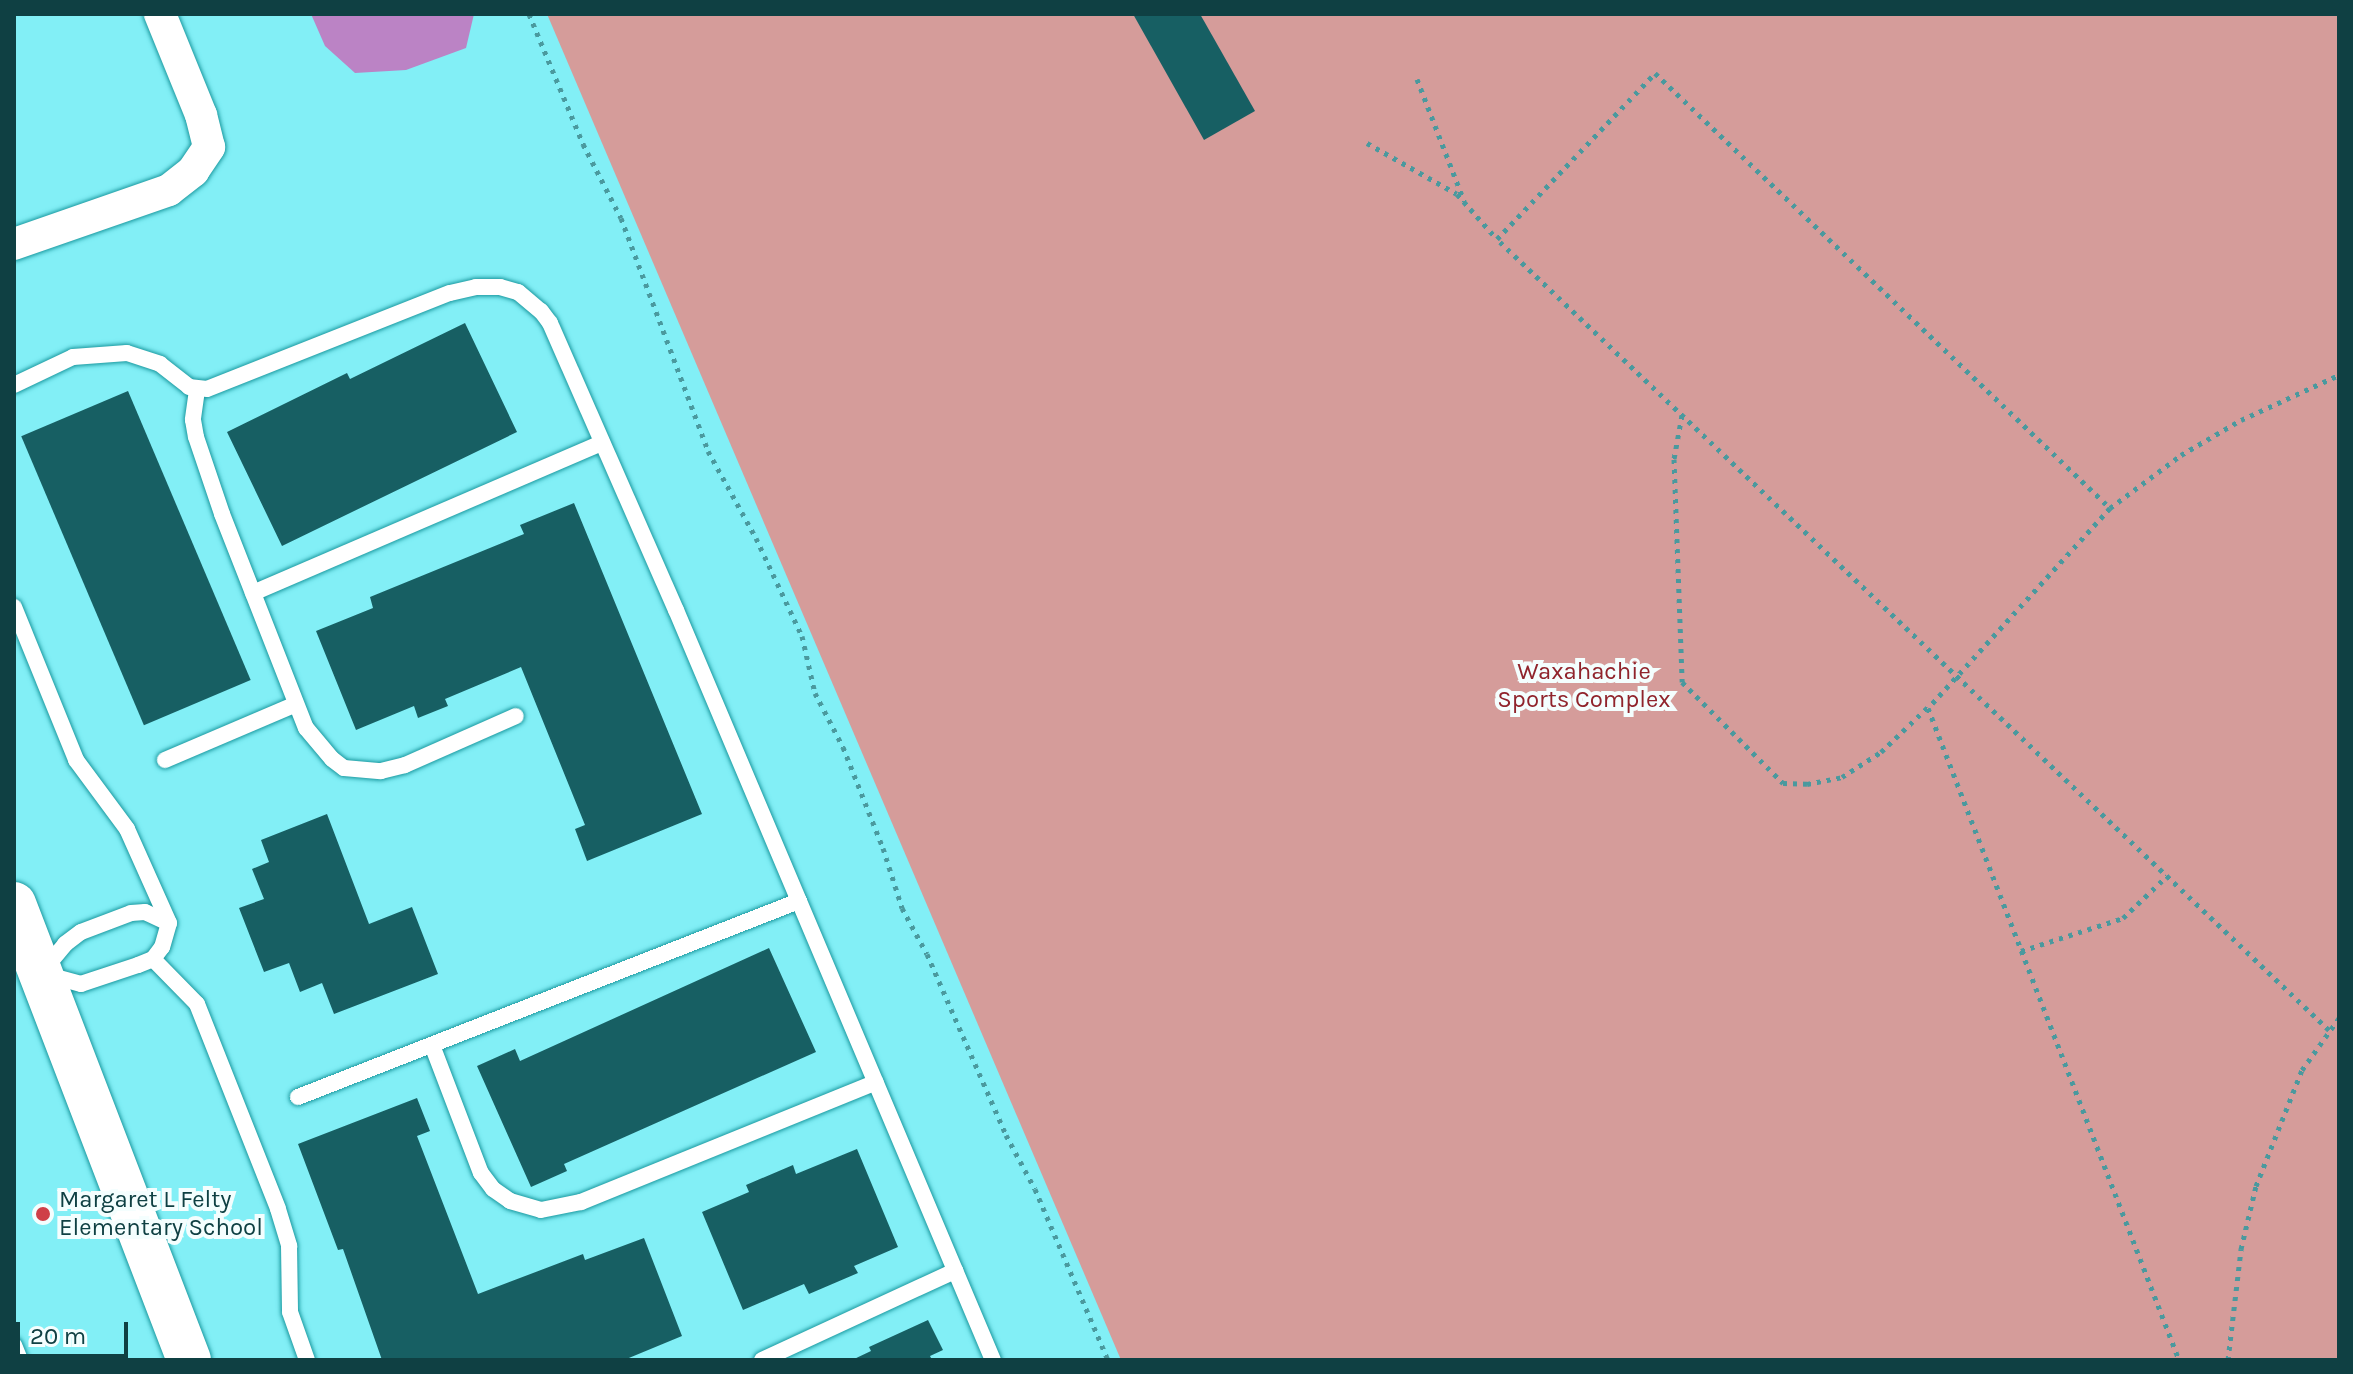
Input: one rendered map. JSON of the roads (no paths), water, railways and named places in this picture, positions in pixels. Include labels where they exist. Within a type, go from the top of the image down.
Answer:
[{"type":"street","points":[[14,244],[169,190],[193,171],[209,147],[201,115],[160,14]]},
{"type":"street","points":[[14,904],[189,1360]]},
{"type":"lane","points":[[14,385],[73,357],[127,353],[151,359],[197,390],[222,385],[450,293],[476,287],[500,287],[518,292],[550,323],[993,1360]]},
{"type":"lane","points":[[197,390],[193,420],[201,457],[296,704],[319,745],[344,768],[362,772],[405,765],[516,716]]},
{"type":"lane","points":[[253,593],[602,443]]},
{"type":"lane","points":[[14,607],[76,760],[127,829],[169,923],[162,947],[153,959],[81,984],[41,973],[65,944],[81,932],[131,913],[145,912],[169,923]]},
{"type":"lane","points":[[165,760],[296,704]]},
{"type":"lane","points":[[298,1097],[799,901]]},
{"type":"lane","points":[[153,959],[197,1004],[278,1209],[289,1246],[290,1312],[307,1360]]},
{"type":"lane","points":[[432,1045],[481,1173],[493,1189],[510,1201],[541,1210],[581,1202],[876,1082]]},
{"type":"lane","points":[[762,1360],[955,1271]]},
{"type":"lane","points":[[14,1345],[20,1360]]},
{"type":"place","name":"Margaret L Felty Elementary School","points":[[43,1214]]},
{"type":"park label","name":"Waxahachie Sports Complex","points":[[1584,686]]}]
